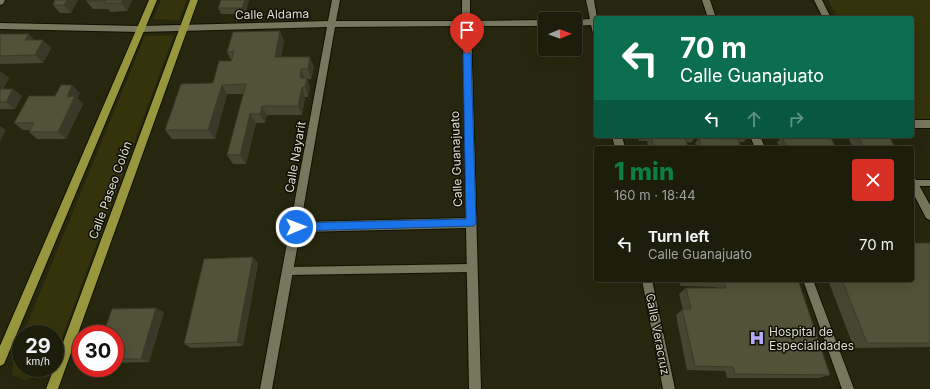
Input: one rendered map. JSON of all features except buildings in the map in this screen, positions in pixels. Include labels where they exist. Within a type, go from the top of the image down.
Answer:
[{"type":"main road","points":[[0,360],[153,0]]},
{"type":"main road","name":"Calle Paseo Colón","points":[[52,389],[182,28],[194,0]]},
{"type":"street","name":"Calle Nayarit","points":[[266,389],[336,0]]},
{"type":"street","name":"Calle Guanajuato","points":[[466,0],[476,389]]},
{"type":"street","points":[[590,0],[594,20]]},
{"type":"street","points":[[706,0],[711,16]]},
{"type":"street","points":[[818,0],[826,16]]},
{"type":"street","name":"Calle Aldama","points":[[0,26],[140,29],[332,24],[538,23]]},
{"type":"street","points":[[582,23],[594,25]]},
{"type":"street","points":[[914,124],[930,124]]},
{"type":"street","points":[[914,184],[930,215]]},
{"type":"street","points":[[296,227],[471,223]]},
{"type":"street","name":"Calle Veracruz","points":[[647,282],[669,389]]},
{"type":"street","points":[[809,282],[848,389]]},
{"type":"lane","points":[[914,182],[930,183]]},
{"type":"lane","points":[[288,271],[472,268]]},
{"type":"shaded area","points":[[161,0],[187,0],[179,20],[153,19]]},
{"type":"shaded area","points":[[828,0],[930,0],[930,120],[914,120],[914,16],[836,16]]},
{"type":"shaded area","points":[[174,35],[64,333],[64,325],[27,325],[145,36]]},
{"type":"shaded area","points":[[17,377],[32,377],[25,380]]},
{"type":"place","name":"Hospital de Especialidades","points":[[757,338]]},
{"type":"route","points":[[296,227],[471,223],[467,54]]}]
